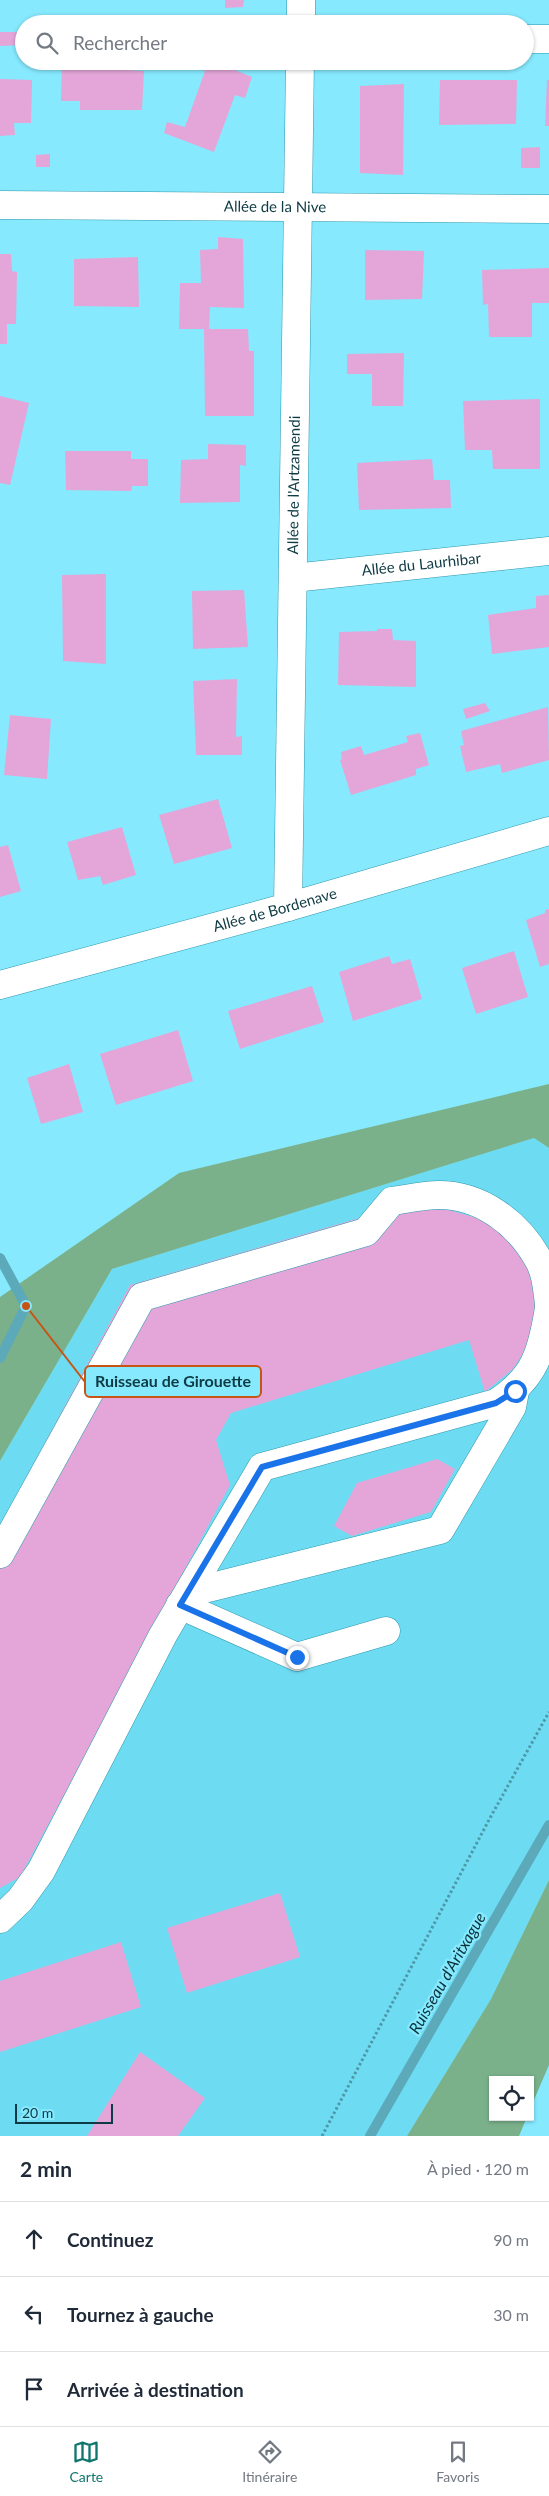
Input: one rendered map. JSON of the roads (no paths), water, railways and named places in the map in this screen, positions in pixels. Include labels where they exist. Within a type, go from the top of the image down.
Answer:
[{"type":"street","points":[[300,15],[301,0]]},
{"type":"street","points":[[534,39],[549,39]]},
{"type":"street","name":"Allée de l'Artzamendi","points":[[288,907],[300,70]]},
{"type":"street","name":"Allée de la Nive","points":[[0,205],[549,209]]},
{"type":"street","name":"Allée du Laurhibar","points":[[293,578],[549,551]]},
{"type":"street","name":"Allée de Bordenave","points":[[0,985],[288,907],[549,831]]},
{"type":"street","points":[[0,1554],[142,1297],[366,1232],[392,1201],[438,1195],[466,1198],[487,1207],[510,1222],[539,1260],[546,1283],[549,1304]]},
{"type":"street","points":[[0,1919],[20,1900],[42,1871],[184,1599],[262,1467],[496,1403],[515,1391],[528,1376],[546,1331],[549,1308]]},
{"type":"street","points":[[184,1599],[440,1530],[512,1407],[515,1391]]},
{"type":"street","points":[[184,1599],[297,1657],[386,1632]]},
{"type":"waterway","points":[[0,1258],[26,1306],[0,1358]]},
{"type":"waterway","name":"Ruisseau d'Aritxague","points":[[370,2136],[549,1825]]},
{"type":"place","name":"Ruisseau de Girouette","points":[[26,1306]]}]
